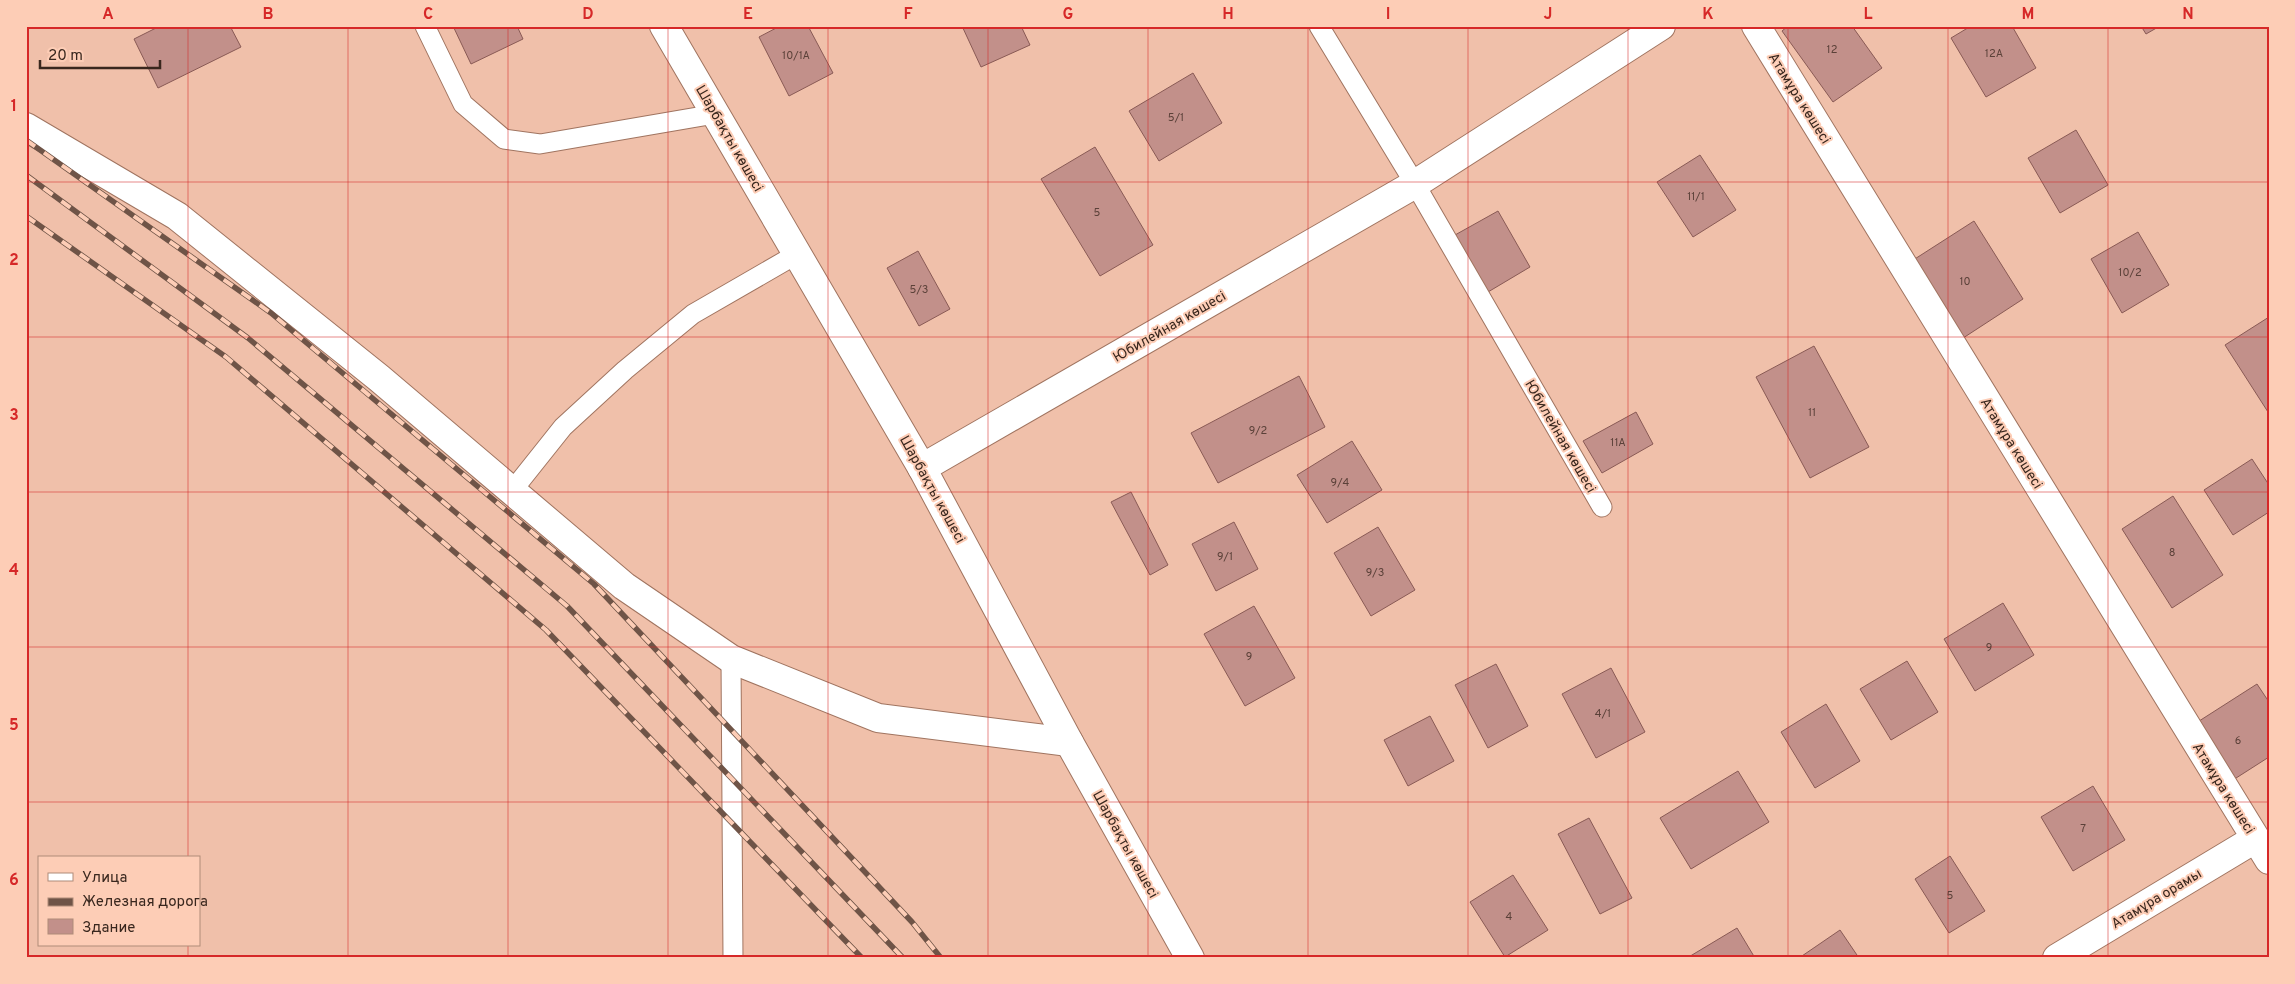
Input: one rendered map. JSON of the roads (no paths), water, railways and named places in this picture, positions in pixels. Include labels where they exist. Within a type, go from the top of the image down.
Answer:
[{"type":"street","name":"Шарбақты көшесі","points":[[664,26],[922,468],[1069,742],[1190,958]]},
{"type":"street","name":"Юбилейная көшесі","points":[[922,468],[1415,184],[1661,26]]},
{"type":"street","name":"Атамұра көшесі","points":[[1756,26],[2262,850]]},
{"type":"street","points":[[26,127],[177,216],[379,378],[624,586],[731,659],[878,718],[1069,742]]},
{"type":"street","name":"Атамұра орамы","points":[[2057,958],[2262,850]]},
{"type":"lane","points":[[425,26],[463,104],[504,139],[540,144],[715,114]]},
{"type":"lane","name":"Юбилейная көшесі","points":[[1318,26],[1415,184],[1602,507]]},
{"type":"lane","points":[[512,491],[563,427],[625,370],[693,314],[797,254]]},
{"type":"lane","points":[[731,659],[733,958]]},
{"type":"railway","points":[[26,140],[271,313],[594,584],[912,922],[941,958]]},
{"type":"railway","points":[[26,175],[248,338],[567,606],[903,958]]},
{"type":"railway","points":[[26,216],[226,357],[546,630],[862,958]]}]
